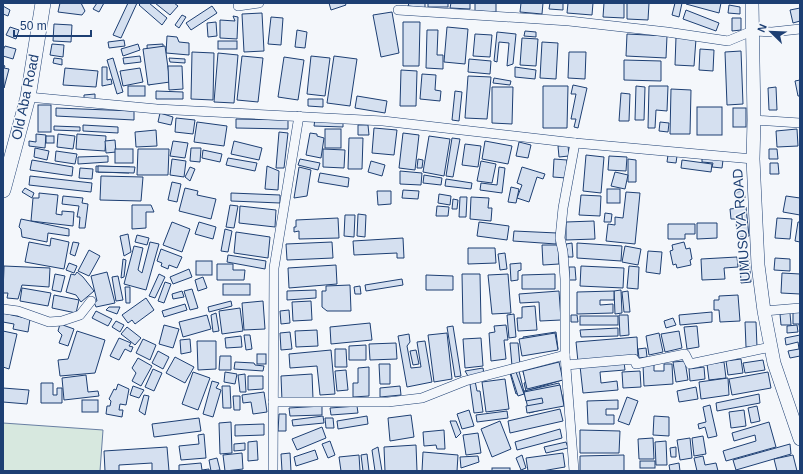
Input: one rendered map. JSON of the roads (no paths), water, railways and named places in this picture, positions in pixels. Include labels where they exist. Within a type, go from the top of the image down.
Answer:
[{"type":"main road","name":"Old Aba Road","points":[[3,190],[28,97],[43,3]]},
{"type":"main road","name":"UMUSOYA ROAD","points":[[752,3],[754,120],[753,160],[758,265],[764,312],[774,363],[800,439]]},
{"type":"street","points":[[238,6],[259,3]]},
{"type":"street","points":[[398,10],[569,21],[668,32],[728,41],[752,31],[772,32],[800,29]]},
{"type":"street","points":[[28,97],[157,109],[383,121],[575,143],[753,160]]},
{"type":"street","points":[[273,471],[274,268],[299,116]]},
{"type":"street","points":[[754,120],[800,123]]},
{"type":"street","points":[[574,471],[565,355],[566,279],[560,238],[575,143]]},
{"type":"street","points":[[3,309],[18,311],[49,322],[62,321],[80,315],[91,301]]},
{"type":"street","points":[[764,312],[800,308]]},
{"type":"street","points":[[566,365],[634,359],[636,364],[686,354],[690,364],[771,347]]},
{"type":"street","points":[[273,402],[388,402],[422,398],[465,381],[565,355]]}]
